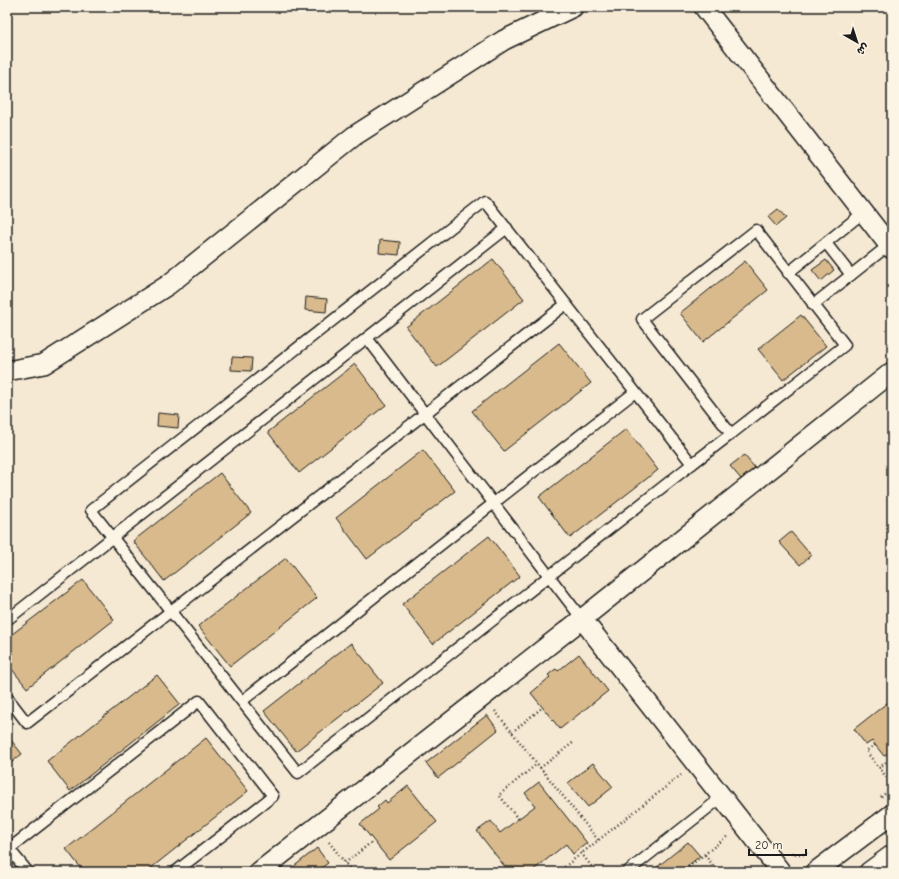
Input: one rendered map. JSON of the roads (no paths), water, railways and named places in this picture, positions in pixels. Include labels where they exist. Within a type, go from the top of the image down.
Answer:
[{"type":"street","points":[[7,371],[44,364],[155,293],[174,280],[354,136],[504,40],[573,7]]},
{"type":"street","points":[[704,7],[890,247]]},
{"type":"street","points":[[260,872],[582,619],[892,372]]},
{"type":"street","points":[[582,619],[715,802],[781,872]]},
{"type":"street","points":[[815,872],[892,814]]},
{"type":"street","points":[[869,872],[892,855]]},
{"type":"lane","points":[[692,464],[485,201],[91,510],[298,773],[845,345],[756,230],[642,319],[731,434]]},
{"type":"lane","points":[[788,273],[864,212]]},
{"type":"lane","points":[[7,620],[507,228]]},
{"type":"lane","points":[[826,242],[851,275]]},
{"type":"lane","points":[[813,305],[890,247]]},
{"type":"lane","points":[[7,697],[27,723],[172,612],[566,304]]},
{"type":"lane","points":[[367,338],[582,619]]},
{"type":"lane","points":[[242,701],[635,392]]},
{"type":"lane","points":[[28,872],[9,849],[199,701],[273,796],[175,872]]},
{"type":"lane","points":[[626,872],[715,802]]}]
